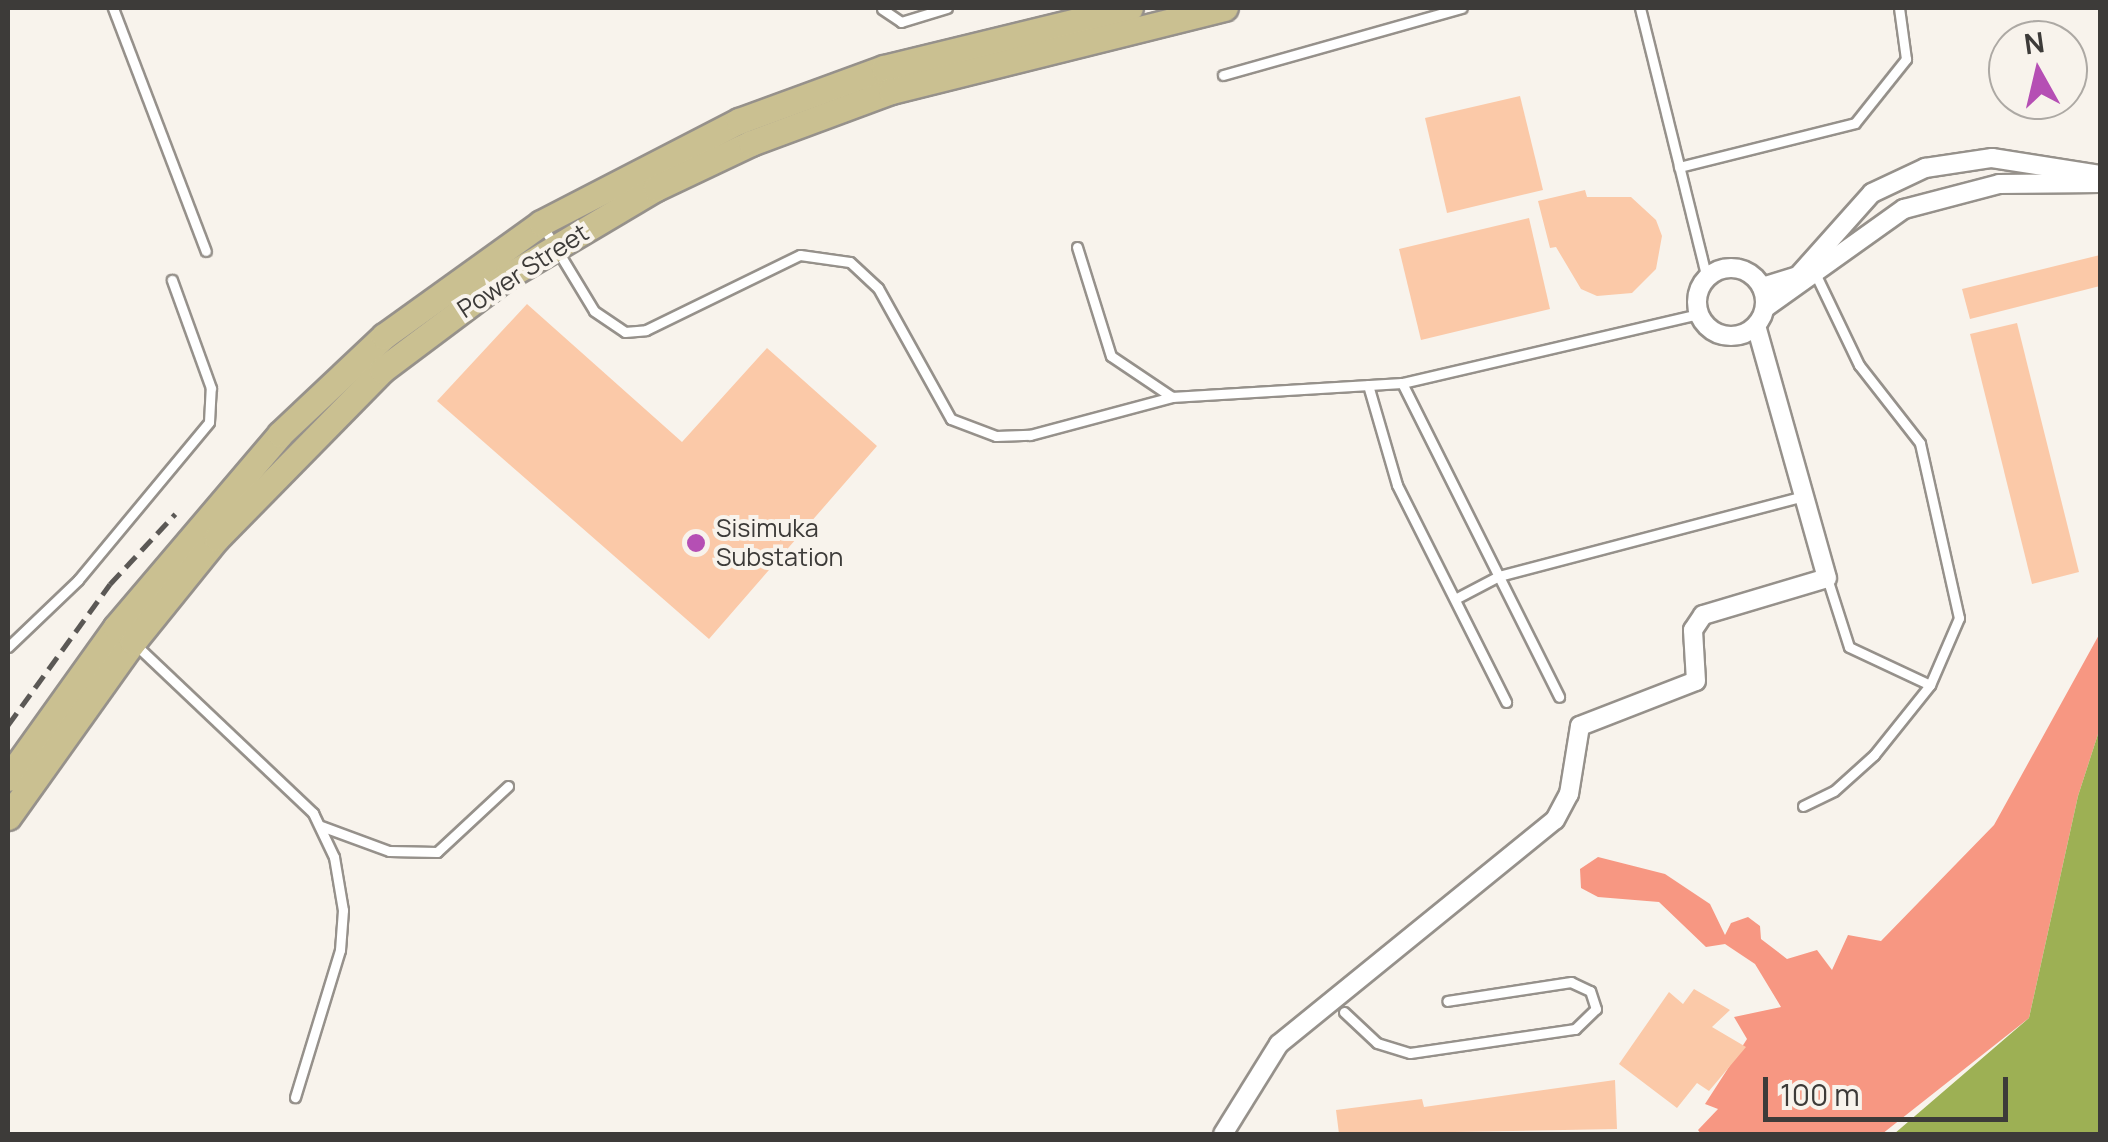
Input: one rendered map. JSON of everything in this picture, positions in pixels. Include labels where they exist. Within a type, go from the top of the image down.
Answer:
[{"type":"main road","name":"Power Street","points":[[8,778],[209,529],[384,336],[541,223],[884,68],[1130,8]]},
{"type":"main road","name":"Power Street","points":[[209,529],[382,370],[556,246],[745,132],[1166,14],[1226,8]]},
{"type":"main road","name":"Power Street","points":[[8,817],[124,634]]},
{"type":"street","points":[[1992,158],[2100,179],[1972,189],[1887,218],[1766,308],[1756,326],[1724,336],[1699,314],[1698,295],[1706,278],[1736,268],[1762,286],[1786,283],[1814,270],[1891,180],[1966,160],[1992,158]]},
{"type":"street","points":[[1966,160],[1972,189]]},
{"type":"street","points":[[1762,286],[1766,308]]},
{"type":"street","points":[[1223,1134],[1279,1044],[1554,820],[1568,794],[1580,726],[1696,681],[1693,630],[1712,609],[1827,578],[1756,326]]},
{"type":"lane","points":[[113,8],[206,252]]},
{"type":"lane","points":[[882,9],[901,22],[947,8]]},
{"type":"lane","points":[[1223,75],[1462,8]]},
{"type":"lane","points":[[1640,8],[1706,278]]},
{"type":"lane","points":[[1679,167],[1855,123],[1906,59],[1899,8]]},
{"type":"lane","points":[[541,223],[594,311],[625,332],[646,330],[800,254],[850,262],[878,288],[951,419],[978,434],[1030,435],[1172,397],[1402,382],[1699,314]]},
{"type":"lane","points":[[1077,247],[1111,356],[1172,397]]},
{"type":"lane","points":[[1804,806],[1856,775],[1930,685],[1958,618],[1920,443],[1859,366],[1814,270]]},
{"type":"lane","points":[[8,647],[78,580],[209,422],[211,388],[172,280]]},
{"type":"lane","points":[[1402,382],[1559,697]]},
{"type":"lane","points":[[1368,385],[1391,469],[1506,702]]},
{"type":"lane","points":[[1455,599],[1499,576],[1804,496]]},
{"type":"lane","points":[[1827,578],[1849,647],[1930,685]]},
{"type":"lane","points":[[124,634],[320,826],[389,851],[437,852],[508,786]]},
{"type":"lane","points":[[295,1096],[342,926],[338,877],[320,826]]},
{"type":"lane","points":[[1344,1012],[1377,1043],[1410,1053],[1575,1028],[1596,1009],[1590,991],[1571,982],[1447,1000]]},
{"type":"shaded area","points":[[2100,633],[2100,728],[2078,796],[2029,1018],[1882,1134],[1701,1134],[1698,1130],[1718,1109],[1705,1104],[1747,1039],[1734,1017],[1781,1007],[1755,964],[1725,944],[1706,947],[1659,902],[1598,897],[1581,888],[1580,869],[1598,857],[1665,874],[1710,904],[1725,935],[1731,923],[1748,917],[1760,926],[1761,939],[1787,959],[1817,950],[1832,970],[1848,935],[1881,941],[1994,825]]},
{"type":"shaded area","points":[[2100,728],[2100,1134],[1894,1134],[2029,1018],[2078,796]]},
{"type":"building","points":[[1520,96],[1543,190],[1447,213],[1425,118]]},
{"type":"building","points":[[1585,190],[1587,197],[1631,197],[1656,220],[1662,236],[1656,269],[1632,293],[1597,296],[1581,289],[1556,247],[1550,248],[1538,201]]},
{"type":"building","points":[[1529,218],[1550,309],[1421,340],[1399,249]]},
{"type":"building","points":[[2100,255],[2100,286],[1970,319],[1962,289]]},
{"type":"building","name":"Sisimuka Substation","points":[[527,304],[682,442],[767,348],[877,446],[709,639],[437,401]]},
{"type":"building","points":[[2017,323],[2079,572],[2032,584],[1970,334]]},
{"type":"building","points":[[1694,989],[1730,1010],[1712,1027],[1746,1047],[1709,1091],[1697,1083],[1677,1108],[1619,1064],[1669,992],[1683,1004]]},
{"type":"building","points":[[1615,1080],[1617,1129],[1339,1134],[1336,1110],[1422,1099],[1424,1107]]},
{"type":"railway","points":[[8,725],[110,584],[175,514]]},
{"type":"place","name":"Sisimuka Substation","points":[[696,543]]}]
